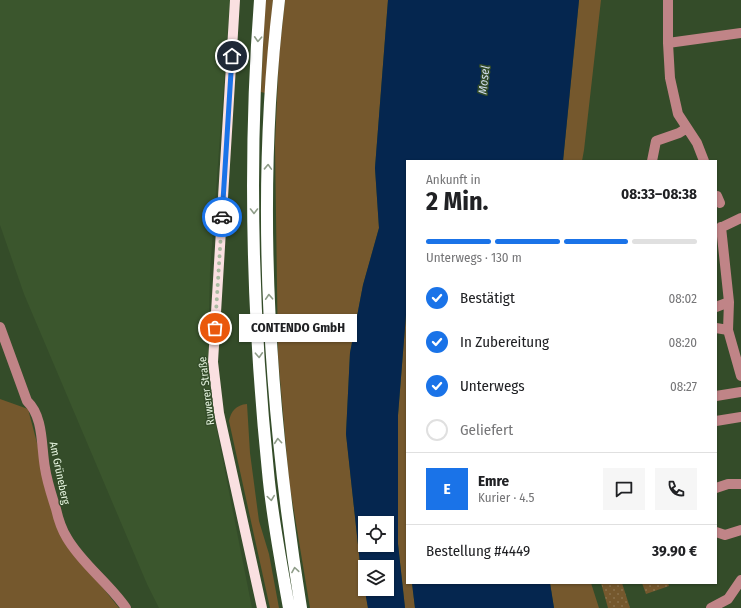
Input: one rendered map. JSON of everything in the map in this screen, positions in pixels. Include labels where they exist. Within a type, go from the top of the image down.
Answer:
[{"type":"highway","points":[[260,0],[255,94],[254,172],[256,312],[268,472],[288,608]]},
{"type":"highway","points":[[279,0],[271,81],[268,175],[268,284],[274,390],[281,474],[301,608]]},
{"type":"main road","name":"Ruwerer Straße","points":[[235,0],[213,362],[219,413],[262,608]]},
{"type":"street","points":[[668,0],[670,78],[678,114],[696,143],[704,160]]},
{"type":"street","points":[[668,43],[741,33]]},
{"type":"street","points":[[652,160],[656,141],[679,134],[687,128]]},
{"type":"street","points":[[741,218],[718,229],[729,302],[728,330],[741,376]]},
{"type":"street","points":[[717,308],[729,302]]},
{"type":"street","name":"Am Grüneberg","points":[[0,327],[27,401],[37,415],[45,469],[56,510],[66,538],[126,608]]},
{"type":"street","points":[[717,328],[728,330]]},
{"type":"street","points":[[717,396],[741,392]]},
{"type":"street","points":[[717,422],[741,417]]},
{"type":"street","points":[[717,488],[728,484],[741,484]]},
{"type":"street","points":[[717,532],[725,535],[741,530]]},
{"type":"street","points":[[711,608],[728,599],[741,580]]},
{"type":"shaded area","points":[[0,0],[230,0],[210,272],[208,353],[212,406],[252,608],[159,608],[147,584],[24,294],[0,225]]},
{"type":"shaded area","points":[[265,0],[273,0],[265,93],[261,92]]},
{"type":"shaded area","points":[[285,0],[388,0],[375,168],[379,228],[363,285],[350,353],[346,434],[360,560],[358,560],[358,596],[366,596],[368,608],[310,608],[289,481],[278,356],[275,144],[279,55]]},
{"type":"shaded area","points":[[579,0],[601,0],[582,160],[563,160]]},
{"type":"shaded area","points":[[406,315],[406,584],[412,584],[415,608],[405,608],[398,544],[398,415]]},
{"type":"shaded area","points":[[0,399],[28,409],[62,537],[119,608],[0,608]]},
{"type":"shaded area","points":[[247,404],[250,453],[259,521],[269,554],[279,608],[270,608],[229,421],[231,414],[237,407]]},
{"type":"shaded area","points":[[550,584],[591,584],[599,608],[554,608]]},
{"type":"shaded area","points":[[601,584],[622,584],[630,608],[608,608]]},
{"type":"shaded area","points":[[642,584],[668,584],[669,586],[646,594]]},
{"type":"water","name":"Mosel","points":[[388,0],[579,0],[563,160],[406,160],[406,315],[398,415],[398,544],[405,608],[368,608],[366,596],[394,596],[394,560],[360,560],[359,552],[394,552],[394,516],[358,516],[358,545],[346,434],[350,353],[363,285],[379,228],[375,168]]},
{"type":"water","points":[[412,584],[550,584],[554,608],[415,608]]},
{"type":"way so far","points":[[215,328],[222,217]]},
{"type":"place","name":"CONTENDO GmbH","points":[[215,328]]},
{"type":"route","points":[[222,217],[232,56]]}]
